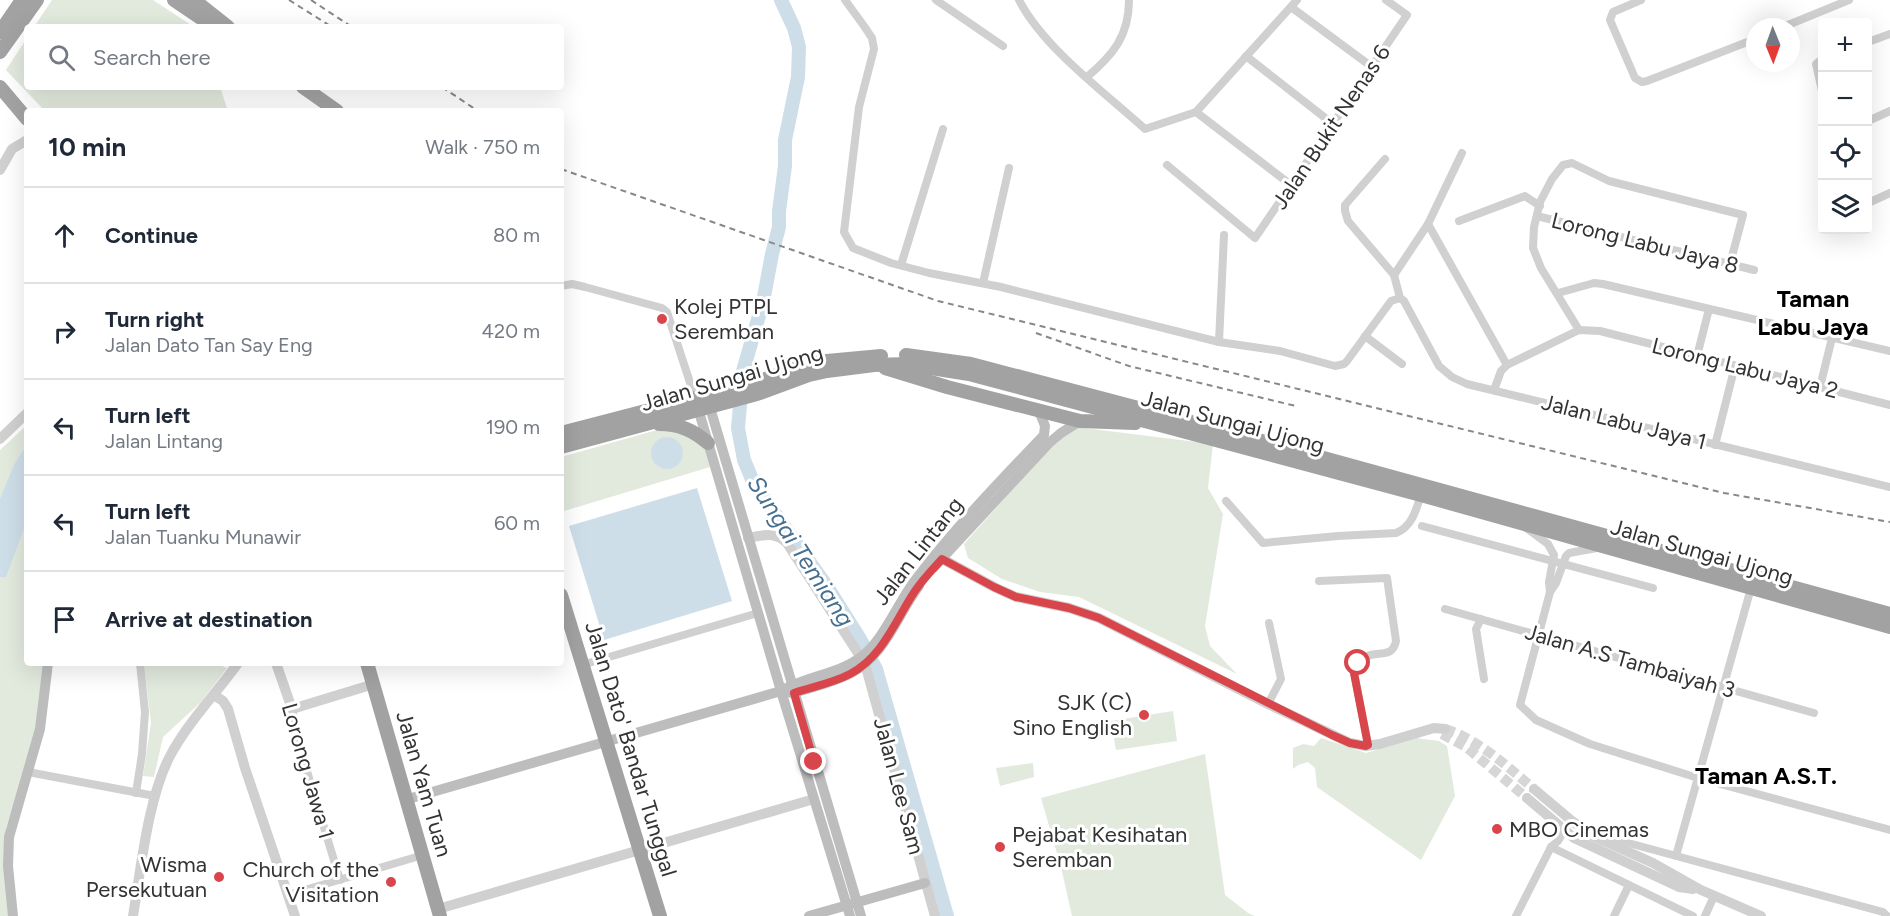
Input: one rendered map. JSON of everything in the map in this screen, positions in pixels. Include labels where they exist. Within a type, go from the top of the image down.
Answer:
[{"type":"highway","points":[[0,32],[21,0]]},
{"type":"highway","points":[[0,52],[37,0]]},
{"type":"highway","points":[[174,0],[210,24]]},
{"type":"highway","points":[[194,0],[224,24]]},
{"type":"highway","points":[[0,87],[24,115]]},
{"type":"highway","points":[[307,90],[327,106]]},
{"type":"highway","points":[[0,101],[24,125]]},
{"type":"highway","name":"Jalan Sungai Ujong","points":[[757,388],[816,363],[873,356],[907,355],[971,364],[1233,433],[1890,614]]},
{"type":"highway","name":"Jalan Sungai Ujong","points":[[564,432],[702,402],[809,375],[874,365],[906,364],[969,374],[1155,423],[1890,627]]},
{"type":"highway","points":[[874,365],[947,387],[1080,421],[1155,423]]},
{"type":"highway","name":"Jalan Sungai Ujong","points":[[564,446],[647,424],[702,402]]},
{"type":"highway","points":[[647,424],[679,426],[698,434],[708,443]]},
{"type":"highway","name":"Jalan Dato' Bandar Tunggal","points":[[564,605],[660,916]]},
{"type":"highway","name":"Jalan Yam Tuan","points":[[368,666],[439,913]]},
{"type":"main road","points":[[702,402],[708,443],[814,799],[851,908],[861,916]]},
{"type":"main road","points":[[702,402],[748,538],[792,689],[851,908]]},
{"type":"main road","name":"Jalan Lintang","points":[[408,799],[792,689],[865,658],[939,557],[1029,458],[1044,435],[1045,426],[1039,411]]},
{"type":"main road","name":"Jalan Lintang","points":[[1029,458],[1080,421]]},
{"type":"main road","points":[[13,916],[9,875],[9,837],[40,729],[48,666]]},
{"type":"main road","points":[[809,916],[851,908],[925,883]]},
{"type":"street","points":[[846,0],[868,32],[874,49],[859,107],[844,232],[853,249],[901,265],[983,283],[1219,342],[1288,353],[1335,366],[1347,361],[1391,301],[1400,298]]},
{"type":"street","points":[[936,0],[1003,46]]},
{"type":"street","points":[[1019,0],[1026,13],[1056,49],[1144,129],[1196,112],[1297,0]]},
{"type":"street","points":[[1087,77],[1118,47],[1126,26],[1129,0]]},
{"type":"street","name":"Jalan Bukit Nenas 6","points":[[1167,165],[1255,238],[1407,15],[1386,0]]},
{"type":"street","points":[[1641,0],[1613,12],[1610,20],[1638,81],[1647,81],[1746,42]]},
{"type":"street","points":[[1800,20],[1849,0]]},
{"type":"street","points":[[1291,7],[1372,67]]},
{"type":"street","points":[[1872,41],[1890,34]]},
{"type":"street","points":[[1246,56],[1333,124]]},
{"type":"street","points":[[1872,119],[1890,111]]},
{"type":"street","points":[[1196,112],[1291,185]]},
{"type":"street","points":[[901,265],[943,129]]},
{"type":"street","points":[[0,170],[12,148],[24,142]]},
{"type":"street","points":[[1385,159],[1345,205],[1345,212],[1348,221],[1394,275],[1428,224],[1462,153]]},
{"type":"street","points":[[1494,390],[1501,371],[1507,365],[1579,330],[1541,268],[1533,248],[1534,227],[1540,206],[1552,179],[1563,165],[1572,163],[1609,181],[1743,215],[1730,264]]},
{"type":"street","points":[[983,283],[1009,168]]},
{"type":"street","points":[[1872,200],[1890,193]]},
{"type":"street","points":[[1459,221],[1525,196],[1540,206]]},
{"type":"street","name":"Lorong Labu Jaya 8","points":[[1537,216],[1754,270]]},
{"type":"street","points":[[1428,224],[1507,365]]},
{"type":"street","points":[[1219,342],[1224,236]]},
{"type":"street","name":"Jalan Labu Jaya 1","points":[[1394,275],[1400,298],[1404,301],[1439,366],[1452,377],[1467,384],[1890,487]]},
{"type":"street","points":[[1557,293],[1594,283],[1890,351]]},
{"type":"street","points":[[564,285],[572,284],[585,287],[662,308],[667,312],[702,402]]},
{"type":"street","points":[[1697,356],[1709,309]]},
{"type":"street","name":"Lorong Labu Jaya 2","points":[[1579,330],[1600,331],[1890,405]]},
{"type":"street","points":[[1365,336],[1402,364]]},
{"type":"street","points":[[1820,387],[1832,338]]},
{"type":"street","points":[[1715,445],[1735,366]]},
{"type":"street","points":[[0,439],[24,416]]},
{"type":"street","points":[[1226,501],[1263,543],[1396,533],[1404,530],[1409,524],[1421,495]]},
{"type":"street","points":[[1520,523],[1553,549],[1550,592]]},
{"type":"street","points":[[1422,526],[1653,588]]},
{"type":"street","name":"Jalan Lee Sam","points":[[748,538],[766,534],[776,535],[788,543],[865,658],[935,916]]},
{"type":"street","points":[[1608,547],[1575,550],[1566,556],[1556,584],[1550,592],[1520,705],[1536,720],[1590,744],[1698,778],[1890,830]]},
{"type":"street","points":[[939,557],[1016,597],[1069,608],[1099,618],[1350,743],[1368,745],[1427,730],[1443,732]]},
{"type":"street","points":[[1319,581],[1387,578],[1395,648],[1390,652],[1364,657],[1358,663],[1354,673],[1368,745]]},
{"type":"street","points":[[1676,856],[1751,588]]},
{"type":"street","name":"Jalan A.S Tambaiyah 3","points":[[1445,609],[1814,713]]},
{"type":"street","points":[[582,665],[758,613]]},
{"type":"street","points":[[1481,619],[1476,628],[1484,679]]},
{"type":"street","points":[[1268,704],[1281,678],[1269,622]]},
{"type":"street","points":[[136,793],[145,712],[140,666]]},
{"type":"street","points":[[132,916],[155,796],[170,756],[193,721],[236,666]]},
{"type":"street","name":"Lorong Jawa 1","points":[[277,666],[340,880]]},
{"type":"street","points":[[291,709],[374,684]]},
{"type":"street","points":[[214,695],[224,701],[228,709],[245,768],[295,916]]},
{"type":"street","points":[[28,772],[155,796]]},
{"type":"street","points":[[1534,789],[1572,821],[1604,842],[1653,863],[1701,890],[1761,916]]},
{"type":"street","points":[[1527,798],[1564,831],[1588,846],[1679,886],[1701,890]]},
{"type":"street","points":[[439,913],[640,850],[814,799]]},
{"type":"street","points":[[1516,916],[1551,847],[1564,831]]},
{"type":"street","points":[[1604,842],[1621,841],[1883,912],[1887,916]]},
{"type":"street","points":[[1551,847],[1693,916]]},
{"type":"street","points":[[288,895],[423,855]]},
{"type":"street","points":[[1614,916],[1629,885]]},
{"type":"street","points":[[1705,916],[1714,896]]},
{"type":"shaded area","points":[[52,0],[153,0],[189,24],[36,24]]},
{"type":"shaded area","points":[[24,43],[24,89],[6,70]]},
{"type":"shaded area","points":[[25,90],[221,90],[227,108],[42,108]]},
{"type":"shaded area","points":[[1076,427],[1213,444],[1208,488],[1223,514],[1205,626],[1210,646],[1237,674],[1079,597],[1040,592],[1002,579],[968,558],[964,544],[1065,430]]},
{"type":"shaded area","points":[[24,428],[24,666],[45,666],[43,697],[25,772],[6,827],[5,856],[9,916],[0,916],[0,450]]},
{"type":"shaded area","points":[[657,430],[677,431],[691,435],[701,443],[708,455],[710,467],[564,511],[564,456]]},
{"type":"shaded area","points":[[667,437],[678,442],[683,453],[678,464],[667,469],[656,464],[651,453],[656,442]]},
{"type":"shaded area","points":[[24,449],[24,528],[6,577],[0,577],[0,499],[14,465]]},
{"type":"shaded area","points":[[697,488],[732,601],[604,640],[569,526]]},
{"type":"shaded area","points":[[144,666],[222,666],[227,668],[201,702],[163,737],[154,777],[143,776],[151,723]]},
{"type":"shaded area","points":[[1173,711],[1177,741],[1116,750],[1111,721]]},
{"type":"shaded area","points":[[1321,738],[1366,753],[1416,738],[1439,741],[1447,746],[1455,796],[1421,860],[1317,787],[1315,768],[1308,762],[1293,769],[1293,748],[1303,744],[1314,746]]},
{"type":"shaded area","points":[[1205,754],[1225,895],[1255,916],[1072,916],[1061,867],[1041,798]]},
{"type":"shaded area","points":[[1033,763],[1034,777],[1000,786],[996,768]]},
{"type":"waterway","name":"Sungai Temiang","points":[[781,0],[794,28],[799,47],[798,77],[785,140],[779,227],[763,302],[743,371],[738,428],[744,460],[754,484],[826,585],[876,669],[947,916]]},
{"type":"tunnel","points":[[1445,729],[1481,747],[1534,789]]},
{"type":"tunnel","points":[[1442,734],[1466,747],[1527,798]]},
{"type":"railway","points":[[289,0],[327,24]]},
{"type":"railway","points":[[311,0],[347,24]]},
{"type":"railway","points":[[446,90],[474,108]]},
{"type":"railway","points":[[564,170],[938,301],[1724,493],[1890,522]]},
{"type":"railway","points":[[1036,333],[1129,366],[1296,406]]},
{"type":"place","name":"Kolej PTPL Seremban","points":[[662,319]]},
{"type":"place","name":"SJK (C) Sino English","points":[[1144,715]]},
{"type":"place","name":"MBO Cinemas","points":[[1497,829]]},
{"type":"place","name":"Pejabat Kesihatan Seremban","points":[[1000,847]]},
{"type":"place","name":"Wisma Persekutuan","points":[[219,877]]},
{"type":"place","name":"Church of the Visitation","points":[[391,882]]},
{"type":"district","name":"Taman Labu Jaya","points":[[1813,312]]},
{"type":"district","name":"Taman A.S.T.","points":[[1766,775]]},
{"type":"route","points":[[814,762],[794,693],[835,680],[852,673],[865,664],[886,640],[915,591],[942,559],[1016,597],[1069,608],[1099,618],[1332,735],[1350,743],[1366,746],[1368,745],[1354,673],[1358,663]]}]
